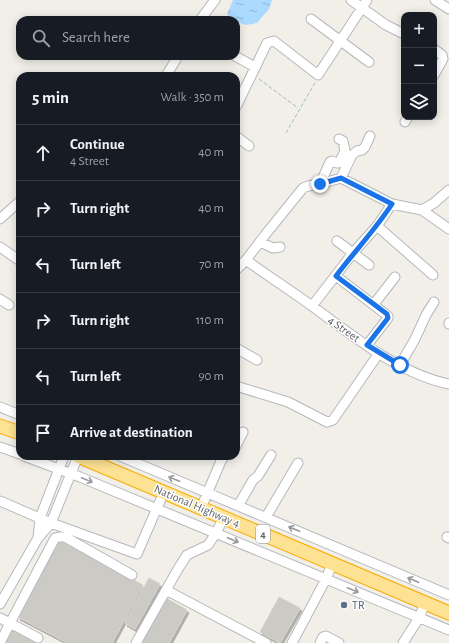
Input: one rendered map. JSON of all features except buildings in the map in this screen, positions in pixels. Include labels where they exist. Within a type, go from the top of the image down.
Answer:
[{"type":"highway","points":[[0,426],[16,432]]},
{"type":"highway","name":"National Highway 4","points":[[102,461],[164,492],[449,613]]},
{"type":"street","points":[[203,16],[215,0]]},
{"type":"street","points":[[351,0],[386,25],[401,32]]},
{"type":"street","points":[[240,100],[267,43],[274,41],[318,75],[367,0]]},
{"type":"street","points":[[435,0],[449,9]]},
{"type":"street","points":[[311,19],[369,62]]},
{"type":"street","points":[[437,51],[442,55],[443,60],[437,70]]},
{"type":"street","points":[[168,72],[176,60]]},
{"type":"street","points":[[240,60],[254,71]]},
{"type":"street","points":[[341,178],[352,155],[356,151],[362,150],[365,147],[370,136]]},
{"type":"street","points":[[240,139],[249,146]]},
{"type":"street","points":[[320,184],[330,162],[332,161],[337,164],[339,163],[344,151],[343,141],[339,139]]},
{"type":"street","points":[[240,266],[303,188],[341,178],[392,204],[422,210],[449,229]]},
{"type":"street","points":[[422,210],[434,203],[449,190]]},
{"type":"street","points":[[312,306],[353,253],[377,226],[392,204]]},
{"type":"street","points":[[0,219],[16,205]]},
{"type":"street","points":[[377,226],[433,275]]},
{"type":"street","points":[[337,241],[369,265]]},
{"type":"street","points":[[260,242],[273,248],[280,247]]},
{"type":"street","points":[[0,247],[16,258]]},
{"type":"street","name":"4 Street","points":[[246,260],[367,345],[414,373],[449,384]]},
{"type":"street","points":[[336,276],[387,314],[388,318],[367,345]]},
{"type":"street","points":[[374,304],[395,277]]},
{"type":"street","points":[[0,299],[9,305]]},
{"type":"street","points":[[400,365],[434,302]]},
{"type":"street","points":[[240,350],[257,360]]},
{"type":"street","points":[[240,387],[288,402],[327,422],[330,422],[333,420],[379,352]]},
{"type":"street","points":[[0,407],[16,413]]},
{"type":"street","points":[[240,438],[243,432]]},
{"type":"street","points":[[0,447],[16,453]]},
{"type":"street","points":[[238,506],[253,480],[258,476],[271,455]]},
{"type":"street","points":[[35,460],[216,533],[449,630]]},
{"type":"street","points":[[38,538],[40,518],[62,460]]},
{"type":"street","points":[[0,604],[38,538],[52,522],[71,474],[80,460]]},
{"type":"street","points":[[130,460],[449,595]]},
{"type":"street","points":[[201,508],[222,460]]},
{"type":"street","points":[[266,517],[298,463]]},
{"type":"street","points":[[0,501],[40,518],[137,554],[164,492]]},
{"type":"street","points":[[136,643],[178,568],[187,555],[208,545],[224,518]]},
{"type":"street","points":[[0,643],[56,538],[65,537],[132,575]]},
{"type":"street","points":[[292,643],[326,579],[332,564]]},
{"type":"street","points":[[166,590],[266,643]]},
{"type":"street","points":[[403,643],[419,618],[425,603]]},
{"type":"street","points":[[0,618],[38,638]]},
{"type":"street","points":[[320,643],[326,636],[339,643]]},
{"type":"path","points":[[254,71],[299,108]]},
{"type":"path","points":[[286,133],[299,108],[316,82],[318,75]]},
{"type":"water","points":[[233,0],[272,0],[269,9],[257,23],[245,25],[240,23],[240,16],[229,16],[227,14]]},
{"type":"place","name":"TR","points":[[344,605]]},
{"type":"route","points":[[320,184],[341,178],[392,204],[377,226],[353,253],[336,276],[387,314],[388,318],[367,345],[400,365]]}]
